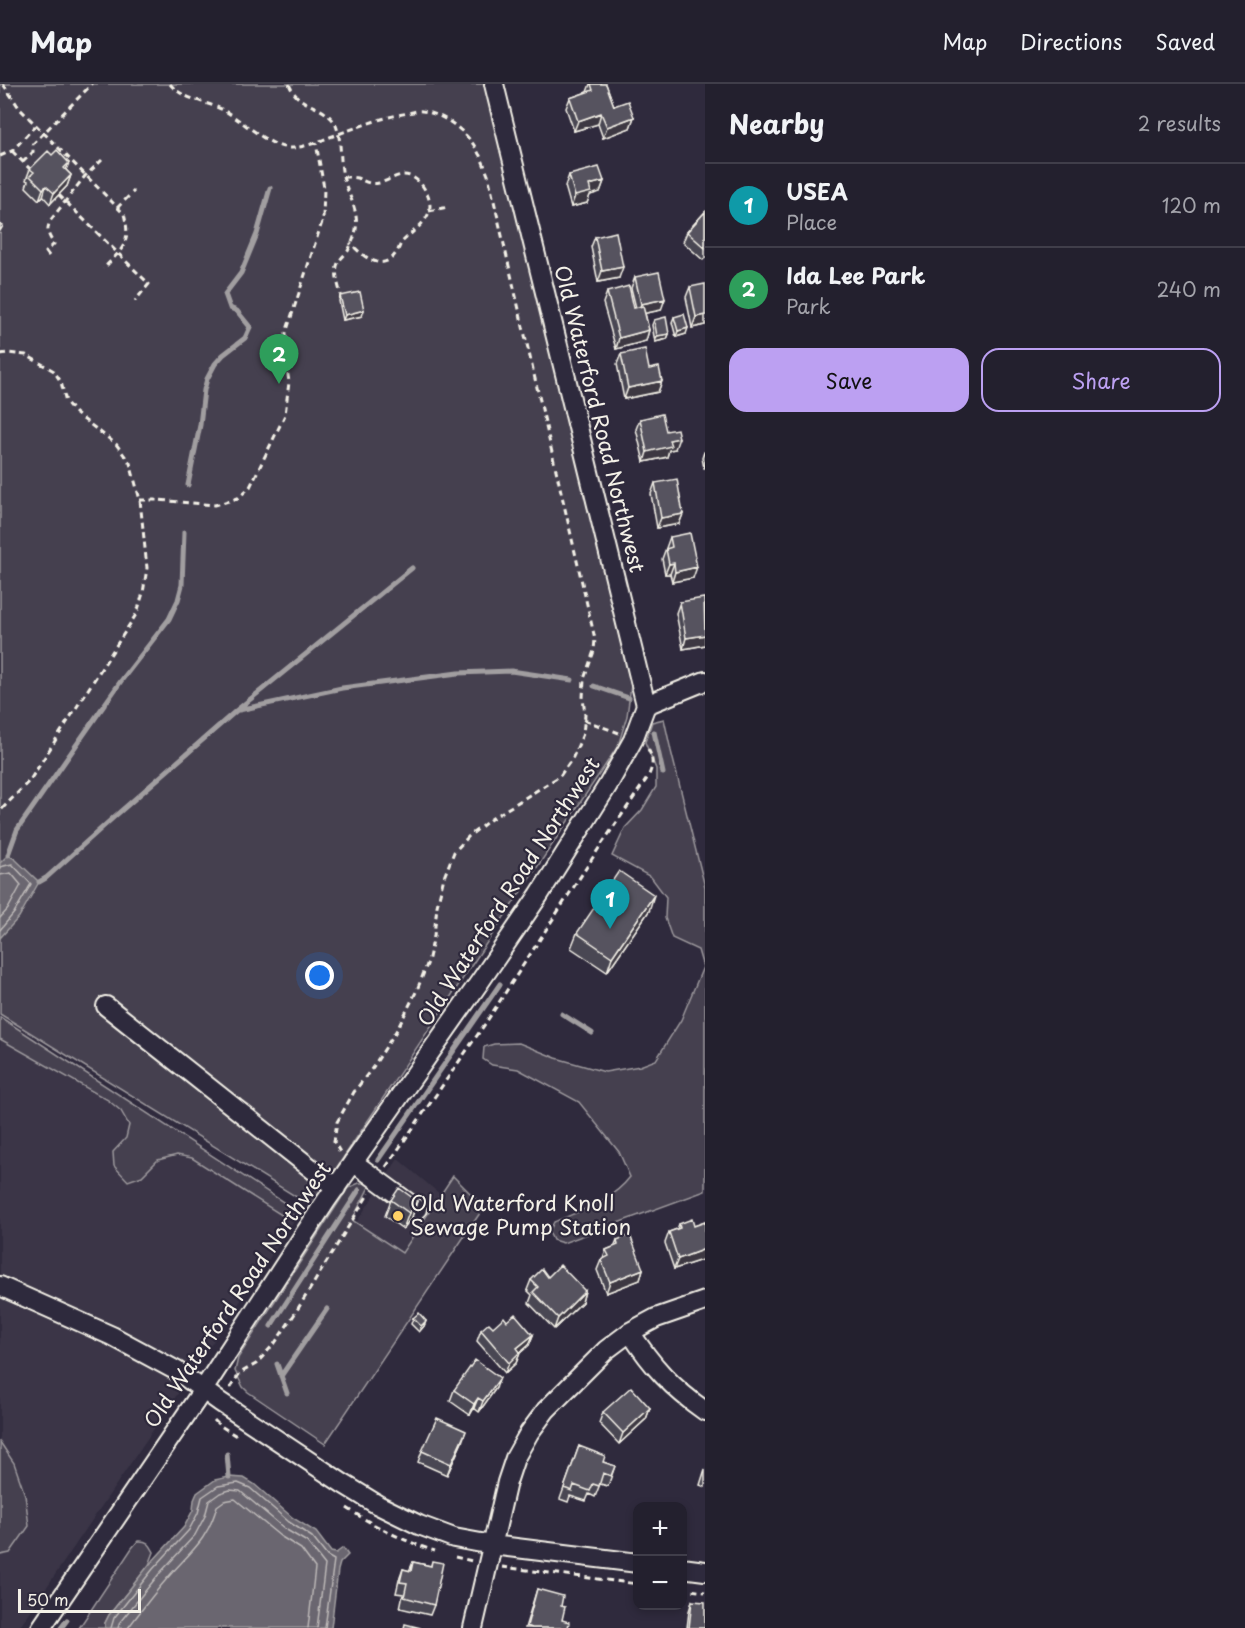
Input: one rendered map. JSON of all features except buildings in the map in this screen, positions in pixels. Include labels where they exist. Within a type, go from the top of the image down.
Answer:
[{"type":"street","name":"Old Waterford Road Northwest","points":[[41,1628],[203,1390],[353,1162],[532,905],[608,785],[633,740],[646,705],[494,84]]},
{"type":"street","points":[[646,705],[705,681]]},
{"type":"street","points":[[106,1006],[336,1188]]},
{"type":"street","points":[[353,1162],[417,1209]]},
{"type":"street","points":[[0,1286],[112,1336],[177,1371],[220,1402],[378,1505],[419,1525],[454,1538],[492,1545],[633,1562]]},
{"type":"street","points":[[473,1628],[507,1482],[515,1458],[529,1433],[546,1410],[606,1350],[630,1332],[656,1318],[705,1300]]},
{"type":"street","points":[[630,1332],[662,1375],[684,1396],[705,1411]]},
{"type":"street","points":[[687,1569],[705,1571]]},
{"type":"path","points":[[3,84],[20,110],[124,214],[127,225],[124,245],[103,269]]},
{"type":"path","points":[[23,162],[33,152],[33,144],[92,84]]},
{"type":"path","points":[[170,84],[185,96],[216,106],[236,117],[274,145],[290,148],[305,146],[389,116],[421,111],[457,126],[479,152],[488,175],[595,639],[594,651],[584,679],[583,734],[573,757],[560,776],[491,819],[469,836],[454,852],[444,877],[437,906],[428,962],[417,990],[398,1028],[354,1092],[337,1122],[334,1143],[340,1152],[353,1162]]},
{"type":"path","points":[[289,84],[297,99],[333,119],[338,135],[343,177],[356,213],[357,226],[355,237],[336,268],[342,297]]},
{"type":"path","points":[[0,156],[12,151],[35,126]]},
{"type":"path","points":[[140,500],[215,505],[238,498],[250,487],[285,415],[289,382],[286,333],[323,219],[324,188],[316,142]]},
{"type":"path","points":[[12,151],[34,172]]},
{"type":"path","points":[[49,256],[46,252],[54,244],[48,236],[47,229],[50,221],[85,176],[102,160]]},
{"type":"path","points":[[343,177],[356,177],[367,184],[379,183],[395,176],[408,175],[421,183],[429,201],[426,220],[403,241],[396,254],[383,262],[374,262],[362,256],[351,243]]},
{"type":"path","points":[[117,207],[134,191]]},
{"type":"path","points":[[58,195],[149,284],[135,300]]},
{"type":"path","points":[[429,211],[448,207]]},
{"type":"path","points":[[0,354],[26,356],[54,371],[61,382],[66,402],[75,413],[116,444],[130,463],[140,500],[147,568],[144,593],[137,613],[30,780],[0,811]]},
{"type":"path","points":[[245,1440],[219,1425],[210,1416],[240,1373],[255,1364],[275,1342],[294,1315],[377,1180],[485,1024],[598,848],[648,777],[653,766],[648,747],[584,720]]},
{"type":"path","points":[[346,1507],[379,1527],[416,1545],[438,1552]]},
{"type":"path","points":[[450,1555],[511,1569],[633,1583]]},
{"type":"path","points":[[687,1590],[705,1592]]},
{"type":"shaded area","points":[[0,84],[485,84],[631,685],[627,716],[618,746],[311,1206],[0,1014]]},
{"type":"shaded area","points":[[664,719],[705,887],[705,1191],[563,1243],[553,1240],[549,1232],[554,1222],[605,1199],[630,1177],[619,1152],[579,1102],[518,1069],[492,1065],[483,1059],[484,1047],[494,1044],[519,1043],[556,1058],[605,1072],[640,1066],[656,1060],[681,1020],[703,967],[698,950],[672,938],[665,918],[666,897],[651,877],[612,856],[625,828],[642,810],[656,787],[656,769],[645,742],[652,722]]},
{"type":"shaded area","points":[[0,1017],[300,1213],[301,1216],[283,1216],[192,1158],[177,1155],[158,1160],[142,1176],[128,1181],[114,1166],[113,1152],[126,1138],[129,1125],[121,1111],[108,1100],[0,1039]]},
{"type":"shaded area","points":[[0,1019],[300,1213],[19,1628],[0,1628]]},
{"type":"shaded area","name":"Old Waterford Knoll Sewage Pump Station","points":[[398,1159],[441,1195],[402,1253],[356,1223]]},
{"type":"shaded area","points":[[453,1176],[484,1207],[325,1444],[248,1392],[235,1371],[238,1358],[348,1188],[359,1183],[369,1183],[352,1220],[402,1253]]},
{"type":"shaded area","points":[[0,1442],[14,1463],[25,1495],[29,1526],[10,1553],[0,1555]]},
{"type":"shaded area","points":[[138,1541],[146,1542],[154,1552],[149,1565],[109,1615],[105,1628],[79,1628],[132,1548]]},
{"type":"water","points":[[8,855],[39,882],[19,917],[0,938],[0,863]]},
{"type":"water","points":[[229,1477],[244,1478],[254,1484],[293,1518],[316,1532],[331,1552],[336,1553],[343,1548],[348,1555],[340,1563],[338,1570],[331,1628],[105,1628],[109,1615],[149,1565],[184,1527],[193,1510],[197,1493],[215,1480]]},
{"type":"waterway","points":[[188,485],[207,379],[215,364],[245,338],[250,327],[237,311],[230,308],[225,294],[241,273],[257,234],[270,188]]},
{"type":"waterway","points":[[8,855],[17,830],[121,681],[169,619],[182,585],[184,532]]},
{"type":"waterway","points":[[39,882],[237,710],[412,568]]},
{"type":"waterway","points":[[239,710],[342,688],[458,673],[511,671],[572,680]]},
{"type":"waterway","points":[[594,686],[629,698]]},
{"type":"waterway","points":[[654,732],[663,773]]},
{"type":"waterway","points":[[378,1160],[500,984]]},
{"type":"waterway","points":[[562,1014],[592,1033]]},
{"type":"waterway","points":[[271,1326],[359,1190]]},
{"type":"waterway","points":[[281,1376],[327,1309]]},
{"type":"waterway","points":[[277,1364],[287,1393]]},
{"type":"waterway","points":[[227,1454],[229,1477]]},
{"type":"waterway","points":[[61,1628],[67,1620]]},
{"type":"place","name":"Ida Lee Park","points":[[279,384]]},
{"type":"place","name":"USEA","points":[[610,929]]},
{"type":"place","name":"Old Waterford Knoll Sewage Pump Station","points":[[398,1216]]}]
